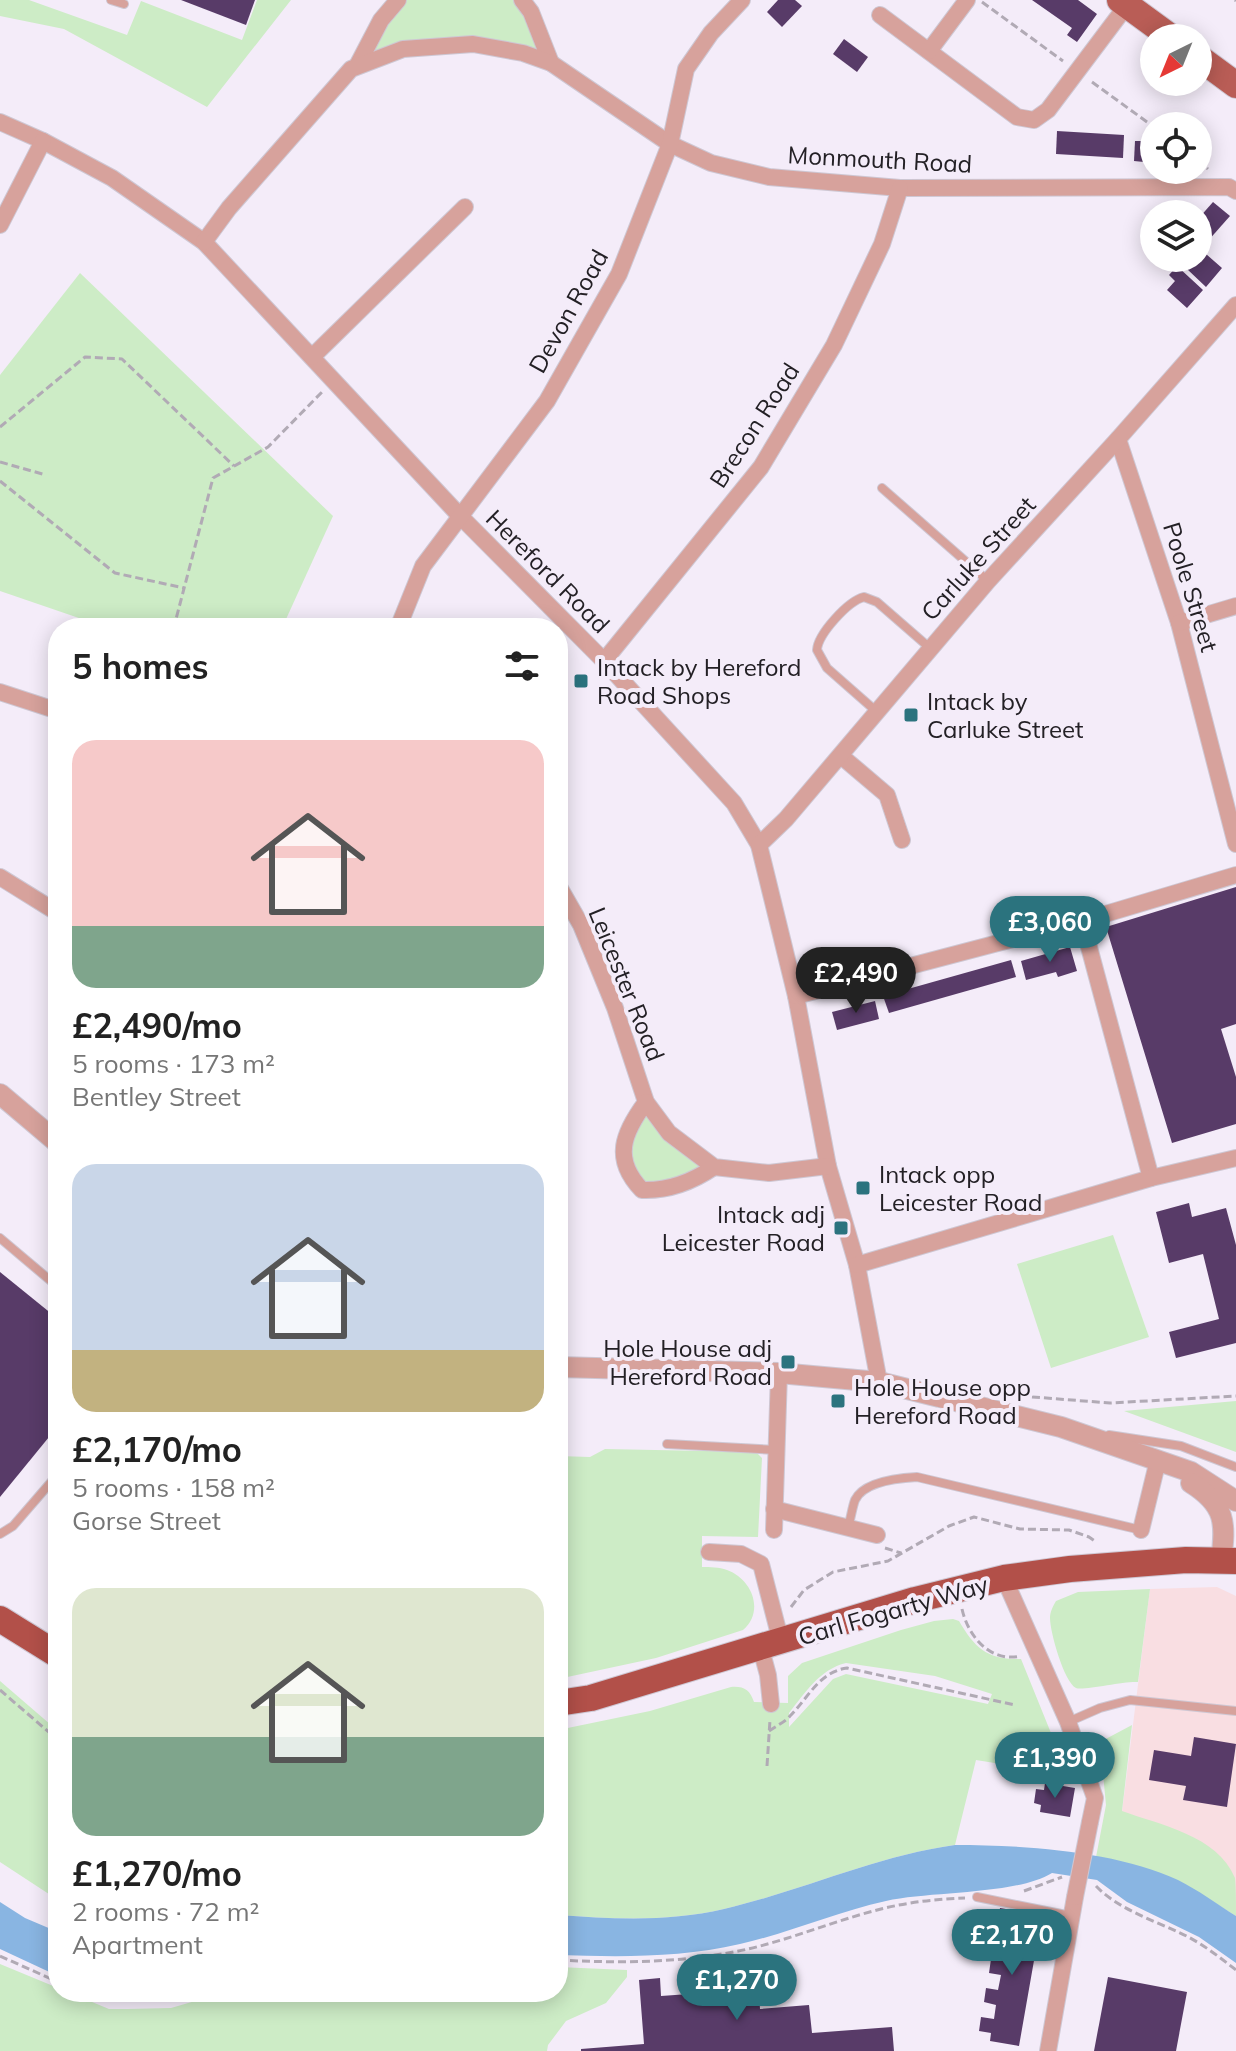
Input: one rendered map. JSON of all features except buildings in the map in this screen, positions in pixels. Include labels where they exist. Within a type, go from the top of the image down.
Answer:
[{"type":"highway","name":"Carl Fogarty Way","points":[[568,1701],[591,1698],[957,1589],[1004,1578],[1070,1569],[1186,1560],[1229,1561]]},
{"type":"highway","points":[[0,1619],[48,1649]]},
{"type":"main road","points":[[1124,3],[1153,24]]},
{"type":"main road","points":[[1212,67],[1236,85]]},
{"type":"street","name":"Monmouth Road","points":[[357,66],[381,20],[398,0]]},
{"type":"street","points":[[522,0],[531,12],[551,63]]},
{"type":"street","name":"Devon Road","points":[[402,618],[423,566],[547,401],[612,287],[670,144],[686,69],[711,33],[742,0]]},
{"type":"street","points":[[929,51],[967,0]]},
{"type":"street","points":[[880,15],[1017,117],[1034,120],[1048,110],[1078,72],[1124,3]]},
{"type":"street","name":"Monmouth Road","points":[[204,242],[229,208],[351,69],[403,49],[473,44],[523,53],[551,63],[670,144],[711,163],[769,177],[900,188],[1229,187],[1236,191]]},
{"type":"street","name":"Hereford Road","points":[[0,122],[112,178],[204,242],[459,515],[561,618]]},
{"type":"street","points":[[0,225],[43,141]]},
{"type":"street","name":"Brecon Road","points":[[604,661],[761,467],[834,345],[882,244],[900,188]]},
{"type":"street","points":[[312,357],[465,207]]},
{"type":"street","name":"Carluke Street","points":[[759,845],[841,756],[988,581],[1236,307]]},
{"type":"street","name":"Poole Street","points":[[1118,439],[1179,623],[1236,844]]},
{"type":"street","points":[[1179,623],[1236,606]]},
{"type":"street","name":"Hereford Road","points":[[568,625],[734,803],[759,845],[796,996],[828,1166],[857,1265],[879,1382]]},
{"type":"street","points":[[0,692],[48,708]]},
{"type":"street","points":[[841,756],[887,795],[902,840]]},
{"type":"street","points":[[796,996],[1082,921],[1236,875]]},
{"type":"street","points":[[0,877],[48,907]]},
{"type":"street","name":"Leicester Road","points":[[568,902],[581,925],[615,1008],[646,1102],[669,1133],[714,1167]]},
{"type":"street","points":[[1082,921],[1151,1178]]},
{"type":"street","points":[[0,1094],[48,1135]]},
{"type":"street","points":[[646,1102],[627,1127],[623,1160],[629,1177],[642,1190],[663,1191],[701,1176],[714,1167],[769,1173],[828,1166]]},
{"type":"street","points":[[857,1265],[1151,1178],[1236,1158]]},
{"type":"street","points":[[568,1367],[779,1373],[879,1382],[1061,1427],[1191,1472],[1236,1501]]},
{"type":"street","points":[[774,1530],[779,1373]]},
{"type":"street","points":[[1141,1530],[1158,1460]]},
{"type":"street","points":[[1158,1460],[1199,1487],[1218,1507],[1225,1525],[1229,1561]]},
{"type":"street","points":[[774,1509],[877,1535]]},
{"type":"street","points":[[709,1552],[741,1554],[761,1564],[771,1646],[768,1675],[771,1704]]},
{"type":"street","points":[[1004,1578],[1068,1722],[1095,1798],[1048,2051]]},
{"type":"lane","points":[[111,0],[124,4]]},
{"type":"lane","points":[[882,488],[988,581]]},
{"type":"lane","points":[[877,712],[823,662],[817,650],[820,638],[851,603],[864,597],[877,602],[931,649]]},
{"type":"lane","points":[[0,1238],[48,1279]]},
{"type":"lane","points":[[1061,1427],[1181,1446],[1236,1467]]},
{"type":"lane","points":[[667,1444],[776,1450]]},
{"type":"lane","points":[[848,1527],[861,1492],[875,1485],[917,1477],[1141,1530]]},
{"type":"lane","points":[[0,1534],[13,1526],[48,1486]]},
{"type":"lane","points":[[1068,1722],[1100,1708],[1130,1700],[1236,1711]]},
{"type":"lane","points":[[977,1897],[1072,1916]]},
{"type":"path","points":[[979,0],[1140,117]]},
{"type":"path","points":[[0,427],[85,357],[122,359],[234,466]]},
{"type":"path","points":[[176,618],[213,478],[268,447],[332,381]]},
{"type":"path","points":[[0,462],[46,475]]},
{"type":"path","points":[[0,481],[115,573],[184,588]]},
{"type":"path","points":[[996,1412],[999,1394],[1110,1403],[1236,1396]]},
{"type":"path","points":[[791,1607],[804,1590],[833,1572],[888,1561],[949,1526],[974,1517],[1020,1529],[1069,1530],[1096,1542]]},
{"type":"path","points":[[957,1589],[969,1632],[988,1650],[1015,1657],[1036,1651]]},
{"type":"path","points":[[769,1731],[788,1718],[825,1675],[847,1668],[1015,1705]]},
{"type":"path","points":[[0,1690],[48,1731]]},
{"type":"path","points":[[767,1766],[771,1704]]},
{"type":"path","points":[[1016,1894],[1060,1877],[1071,1879]]},
{"type":"path","points":[[1093,1883],[1104,1894],[1148,1919],[1181,1933],[1236,1970]]},
{"type":"path","points":[[568,1960],[618,1963],[728,1953],[769,1944],[880,1909],[924,1900],[977,1897]]},
{"type":"path","points":[[0,1956],[48,1978]]},
{"type":"shaded area","points":[[1217,1587],[1236,1596],[1236,1916],[1211,1899],[1116,1860],[1150,1589]]},
{"type":"green space","points":[[0,0],[29,0],[127,35],[141,1],[242,40],[257,0],[291,0],[207,107],[64,29],[0,16]]},
{"type":"green space","points":[[398,0],[522,0],[551,63],[523,53],[403,49],[358,66]]},
{"type":"green space","points":[[80,273],[333,516],[287,618],[79,618],[0,591],[0,375]]},
{"type":"green space","points":[[646,1102],[714,1167],[666,1189],[632,1180],[627,1127]]},
{"type":"green space","points":[[1113,1235],[1149,1337],[1051,1368],[1017,1264]]},
{"type":"green space","points":[[1236,1401],[1236,1452],[1124,1411]]},
{"type":"green space","points":[[605,1449],[756,1452],[762,1458],[758,1537],[702,1536],[702,1567],[736,1574],[753,1596],[753,1614],[743,1630],[656,1658],[568,1677],[568,1456],[590,1457]]},
{"type":"green space","points":[[1150,1589],[1138,1682],[1076,1688],[1062,1667],[1052,1634],[1050,1616],[1056,1601],[1078,1592]]},
{"type":"green space","points":[[953,1619],[959,1621],[977,1645],[991,1655],[1021,1659],[1068,1775],[976,1760],[955,1845],[896,1857],[753,1902],[703,1913],[641,1918],[568,1916],[568,1728],[650,1711],[731,1687],[746,1690],[754,1702],[788,1703],[788,1676],[802,1663],[901,1630]],"holes":[[[846,1663],[935,1676],[992,1694],[988,1704],[846,1674],[833,1679],[789,1727],[789,1713],[814,1683],[828,1671]]]},
{"type":"green space","points":[[0,1681],[48,1722],[48,1893],[0,1862]]},
{"type":"green space","points":[[1132,1725],[1122,1811],[1170,1827],[1215,1851],[1227,1863],[1235,1878],[1236,1916],[1169,1879],[1096,1857],[1106,1805],[1100,1742]]},
{"type":"green space","points":[[0,1964],[48,1984],[48,2002],[92,2002],[109,2009],[171,2008],[192,2002],[568,2002],[568,1967],[627,1970],[627,1977],[606,2003],[566,2021],[547,2051],[0,2051]]},
{"type":"water","points":[[955,1845],[1039,1848],[1098,1856],[1153,1870],[1178,1880],[1236,1916],[1236,1963],[1199,1937],[1127,1902],[1097,1880],[1052,1873],[996,1889],[886,1901],[717,1949],[649,1956],[568,1955],[568,1916],[641,1918],[703,1913],[753,1902],[867,1865]]},
{"type":"water","points":[[0,1902],[48,1928],[48,1971],[0,1949]]},
{"type":"place","name":"Intack by Hereford Road Shops","points":[[581,681]]},
{"type":"place","name":"Intack by Carluke Street","points":[[911,715]]},
{"type":"place","name":"Intack opp Leicester Road","points":[[863,1188]]},
{"type":"place","name":"Intack adj Leicester Road","points":[[841,1228]]},
{"type":"place","name":"Hole House adj Hereford Road","points":[[788,1362]]},
{"type":"place","name":"Hole House opp Hereford Road","points":[[838,1401]]}]
